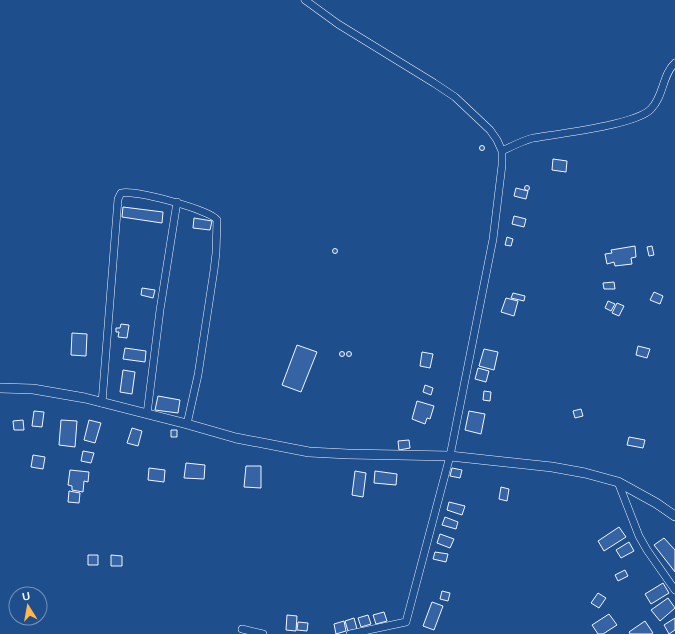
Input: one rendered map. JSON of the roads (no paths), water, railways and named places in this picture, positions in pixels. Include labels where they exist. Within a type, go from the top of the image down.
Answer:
[{"type":"street","points":[[305,0],[338,24],[455,97],[490,130],[502,151],[502,165],[493,239],[450,456],[406,622],[350,634]]},
{"type":"street","points":[[502,151],[527,140],[568,134],[616,123],[644,114],[651,110],[657,100],[668,71],[675,63]]},
{"type":"street","points":[[102,403],[110,284],[119,196],[121,193],[130,192],[177,202],[211,214],[216,218],[217,226],[214,270],[203,345],[187,424]]},
{"type":"street","points":[[147,414],[160,310],[177,202]]},
{"type":"street","points":[[0,388],[33,389],[69,395],[187,424],[236,438],[309,452],[450,456],[552,467],[618,482],[656,503],[675,516]]},
{"type":"street","points":[[618,482],[639,536],[675,590]]},
{"type":"street","points":[[242,628],[263,634]]}]
